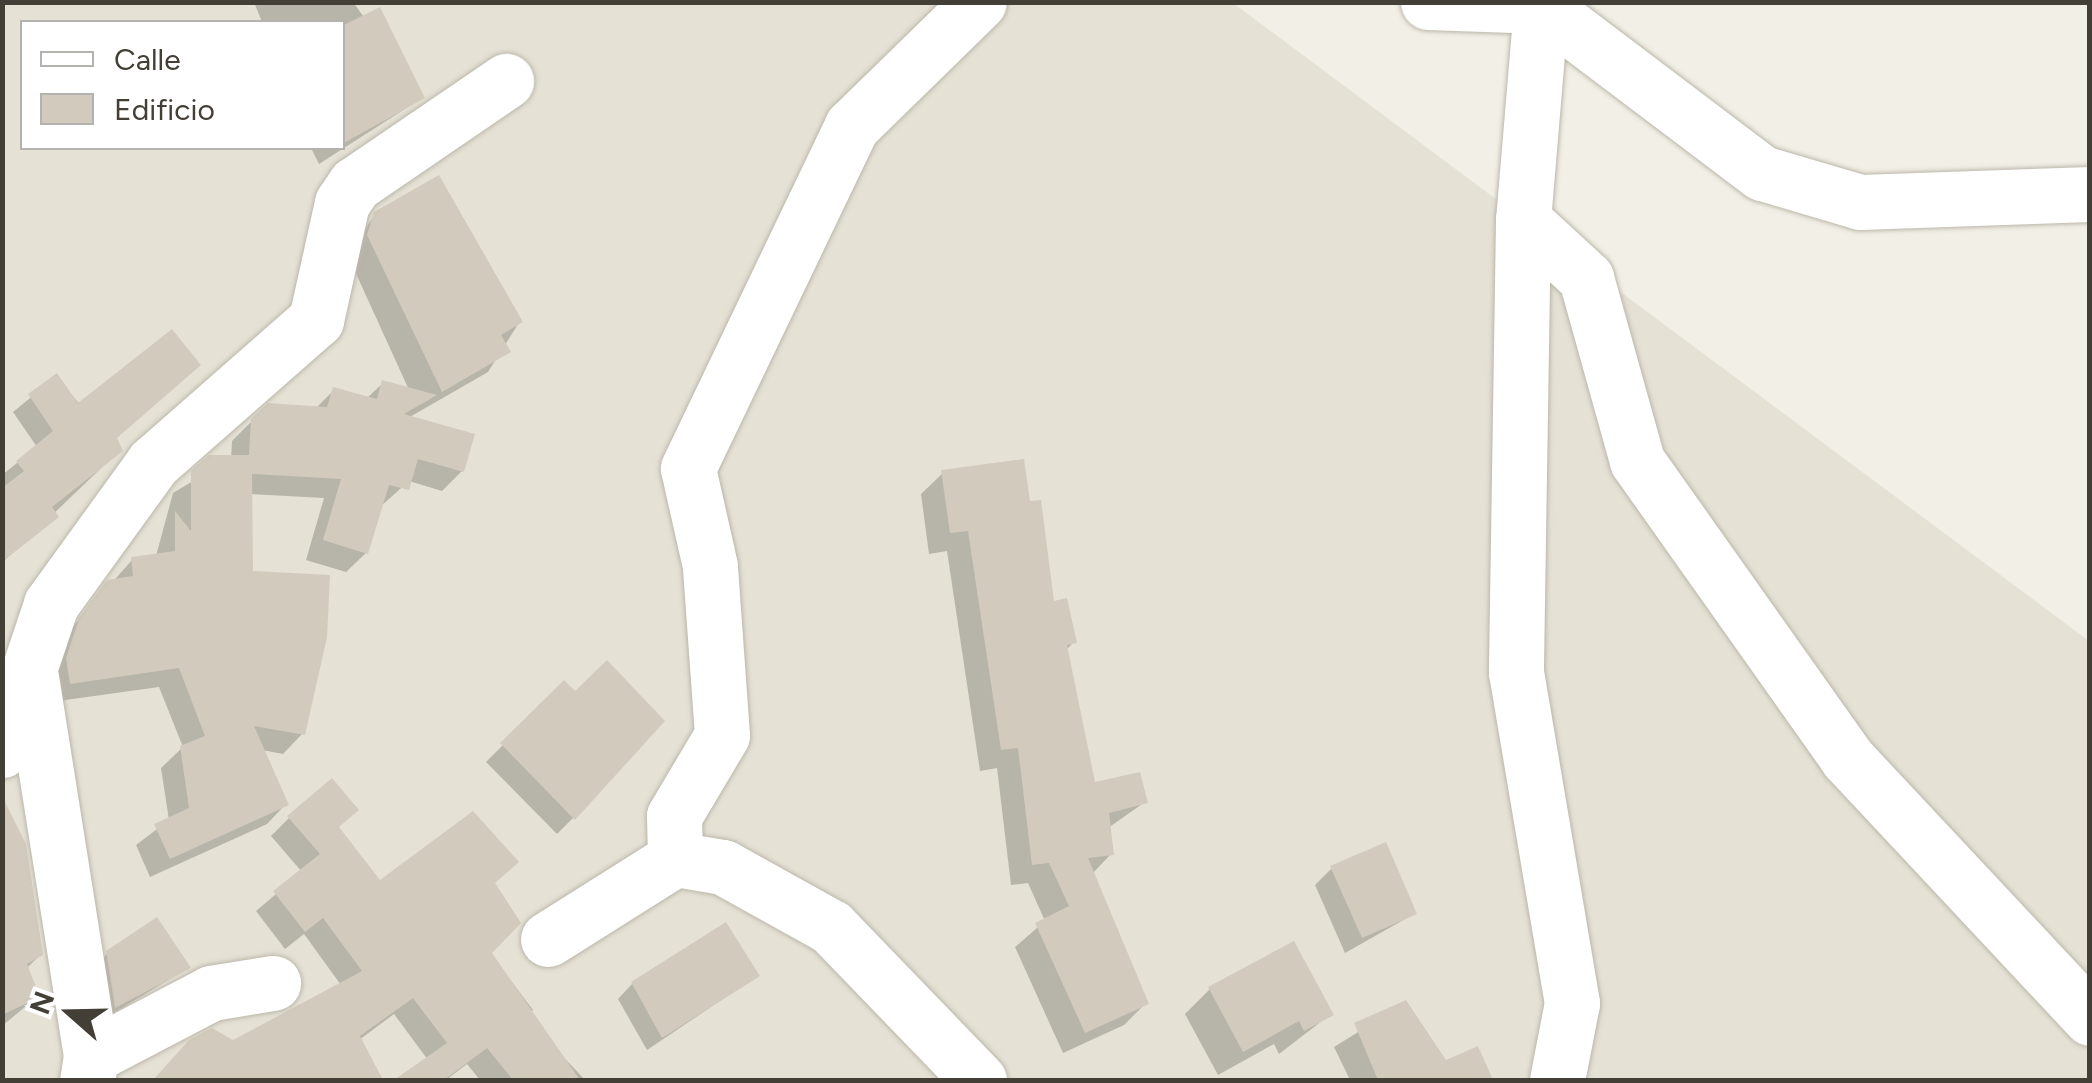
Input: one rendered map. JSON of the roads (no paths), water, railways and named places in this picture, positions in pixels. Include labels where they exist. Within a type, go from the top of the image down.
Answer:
[{"type":"street","points":[[674,859],[674,816],[722,735],[710,566],[688,468],[852,126],[979,2]]},
{"type":"street","points":[[1428,2],[1541,6],[1762,173],[1860,202],[2090,194]]},
{"type":"street","points":[[1541,6],[1523,220],[1516,672],[1572,1002],[1558,1080]]},
{"type":"street","points":[[2,750],[18,662],[51,604],[153,463],[316,320],[342,204],[355,184],[506,81]]},
{"type":"street","points":[[1523,220],[1586,278],[1636,461],[1846,758],[2090,1018]]},
{"type":"street","points":[[18,662],[89,1068],[211,993],[273,984]]},
{"type":"street","points":[[548,939],[674,859],[724,866],[830,927],[979,1080]]}]
